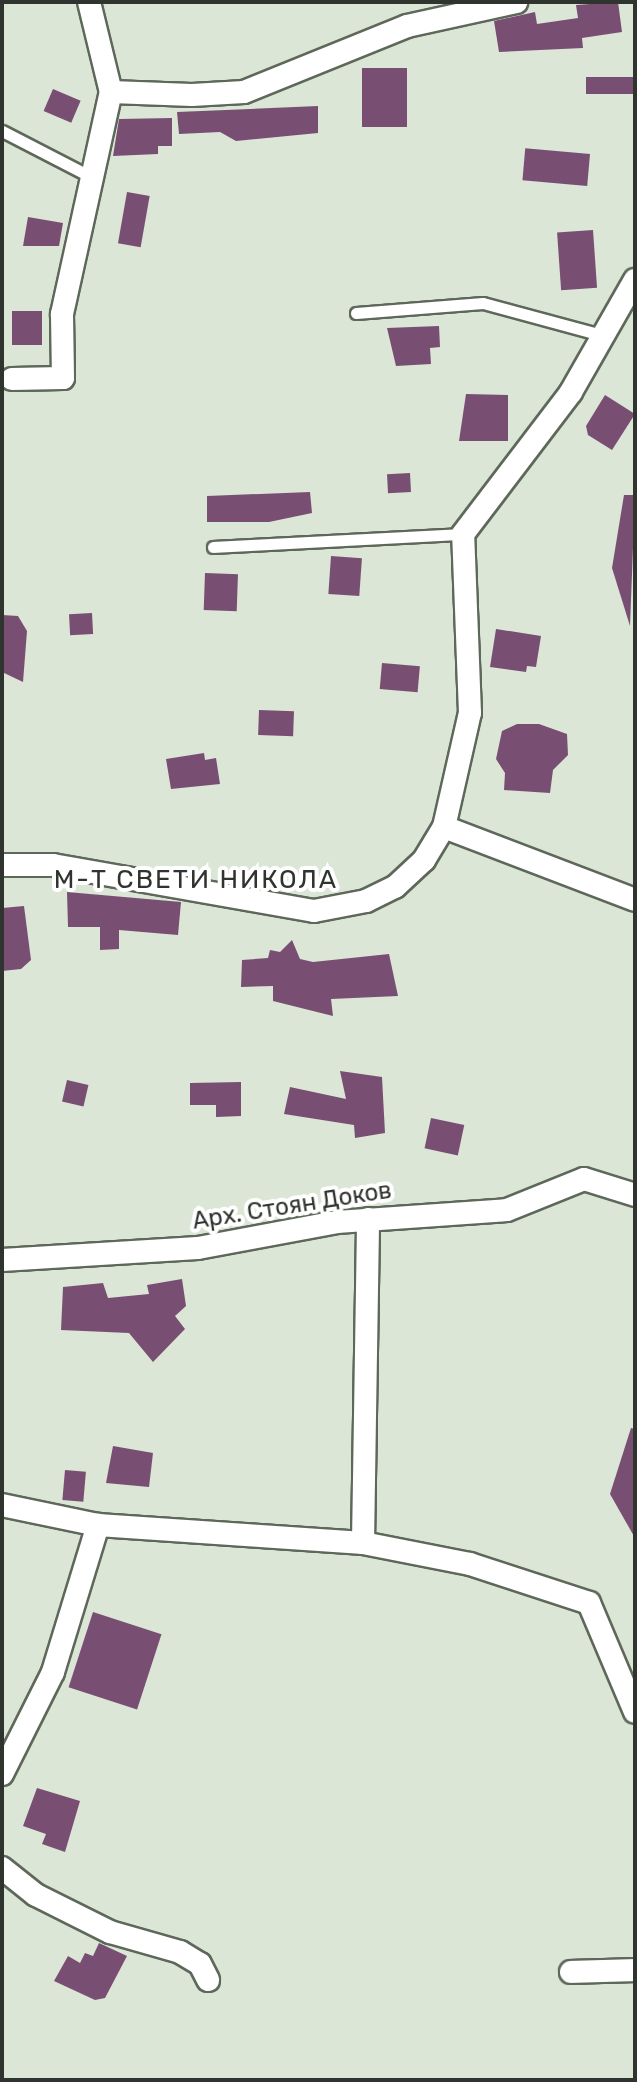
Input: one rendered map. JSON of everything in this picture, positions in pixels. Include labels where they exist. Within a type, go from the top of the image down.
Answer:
[{"type":"street","points":[[12,379],[63,378],[62,314],[89,176],[111,92],[89,2]]},
{"type":"street","points":[[111,92],[244,92],[407,26],[516,2]]},
{"type":"street","points":[[2,865],[53,865],[314,911],[366,901],[395,887],[424,860],[444,827],[470,713],[463,534],[605,336],[628,315],[635,280]]},
{"type":"street","points":[[444,827],[635,900]]},
{"type":"street","name":"Арх. Стоян Доков","points":[[2,1260],[198,1248],[368,1219],[507,1210],[584,1179],[635,1195]]},
{"type":"street","points":[[363,1543],[368,1219]]},
{"type":"street","points":[[2,1505],[98,1525],[363,1543],[470,1564],[589,1603],[635,1712]]},
{"type":"street","points":[[2,1774],[53,1672],[98,1525]]},
{"type":"street","points":[[2,1868],[36,1895],[110,1932],[180,1952],[200,1964],[208,1980]]},
{"type":"street","points":[[571,1972],[635,1970]]},
{"type":"lane","points":[[2,131],[89,176]]},
{"type":"lane","points":[[356,313],[483,303],[605,336]]},
{"type":"lane","points":[[213,547],[463,534]]},
{"type":"building","points":[[618,2],[622,32],[582,38],[583,48],[499,52],[494,21],[535,12],[537,24],[578,18],[576,5]]},
{"type":"building","points":[[362,68],[407,68],[407,127],[362,127]]},
{"type":"building","points":[[586,77],[635,77],[635,94],[586,94]]},
{"type":"building","points":[[53,89],[81,101],[71,123],[44,111]]},
{"type":"building","points":[[318,106],[318,133],[236,141],[220,132],[179,134],[177,112]]},
{"type":"building","points":[[172,118],[172,146],[158,146],[158,154],[113,156],[119,119]]},
{"type":"building","points":[[525,148],[590,154],[587,186],[522,180]]},
{"type":"building","points":[[127,192],[150,196],[141,247],[118,243]]},
{"type":"building","points":[[28,217],[63,223],[59,246],[23,246]]},
{"type":"building","points":[[593,230],[597,288],[561,290],[557,233]]},
{"type":"building","points":[[12,311],[42,311],[42,345],[12,345]]},
{"type":"building","points":[[439,326],[440,347],[430,348],[431,364],[396,366],[387,328]]},
{"type":"building","points":[[466,394],[508,395],[508,441],[459,441]]},
{"type":"building","points":[[605,395],[635,414],[612,450],[588,435],[586,426]]},
{"type":"building","points":[[410,473],[411,492],[388,493],[387,474]]},
{"type":"building","points":[[310,492],[312,513],[269,522],[207,522],[207,496]]},
{"type":"building","points":[[624,495],[635,495],[630,626],[612,568]]},
{"type":"building","points":[[331,556],[362,558],[359,596],[328,594]]},
{"type":"building","points":[[205,573],[238,574],[237,611],[204,610]]},
{"type":"building","points":[[92,613],[93,634],[70,635],[69,614]]},
{"type":"building","points":[[2,615],[18,616],[27,631],[23,682],[2,672]]},
{"type":"building","points":[[496,629],[541,636],[536,667],[527,666],[526,672],[490,667]]},
{"type":"building","points":[[382,663],[420,666],[418,692],[380,689]]},
{"type":"building","points":[[259,710],[294,711],[293,736],[258,735]]},
{"type":"building","points":[[517,724],[539,724],[567,734],[568,755],[553,770],[550,793],[504,790],[505,773],[496,759],[502,731]]},
{"type":"building","points":[[204,753],[205,760],[216,758],[220,784],[171,789],[166,759]]},
{"type":"building","points":[[67,892],[181,902],[178,935],[119,930],[119,949],[100,950],[100,927],[68,927]]},
{"type":"building","points":[[24,906],[31,960],[21,969],[2,971],[2,908]]},
{"type":"building","points":[[292,940],[300,959],[313,962],[389,954],[398,996],[331,999],[333,1016],[273,1001],[273,986],[241,987],[242,960],[268,958],[270,950],[280,952]]},
{"type":"building","points":[[340,1071],[382,1077],[385,1133],[355,1138],[354,1125],[284,1114],[290,1087],[346,1099]]},
{"type":"building","points":[[67,1080],[88,1085],[83,1106],[62,1101]]},
{"type":"building","points":[[241,1082],[241,1116],[216,1117],[216,1105],[190,1105],[190,1083]]},
{"type":"building","points":[[431,1118],[464,1125],[458,1155],[425,1148]]},
{"type":"building","points":[[182,1279],[186,1306],[175,1316],[185,1329],[153,1362],[129,1333],[61,1330],[63,1287],[103,1283],[108,1298],[149,1294],[147,1285]]},
{"type":"building","points":[[631,1428],[635,1429],[635,1538],[610,1494]]},
{"type":"building","points":[[113,1446],[153,1453],[149,1487],[106,1483]]},
{"type":"building","points":[[65,1470],[86,1472],[83,1502],[62,1500]]},
{"type":"building","points":[[93,1612],[161,1634],[137,1709],[69,1687]]},
{"type":"building","points":[[37,1788],[80,1801],[65,1852],[42,1844],[46,1834],[23,1826]]},
{"type":"building","points":[[99,1943],[127,1956],[105,1998],[95,2000],[54,1981],[68,1956],[80,1963],[85,1953],[93,1956]]},
{"type":"district","name":"М-Т СВЕТИ НИКОЛА","points":[[196,880]]}]
